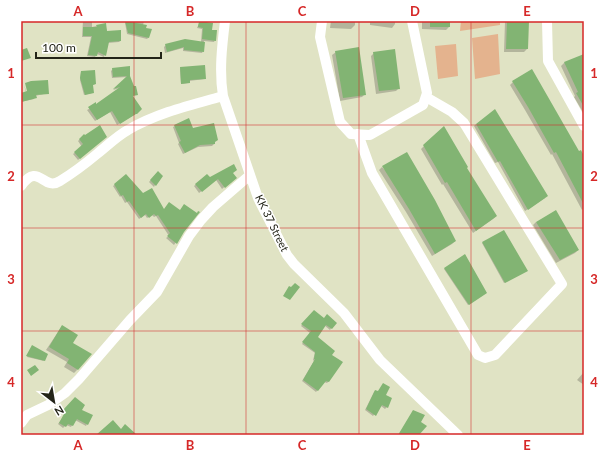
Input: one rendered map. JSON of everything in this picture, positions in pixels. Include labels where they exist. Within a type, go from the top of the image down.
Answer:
[{"type":"street","name":"KK 37 Street","points":[[225,21],[221,67],[223,96],[258,198],[287,255],[294,264],[344,313],[380,360],[458,435]]},
{"type":"street","points":[[322,21],[320,37],[340,122],[351,134],[370,135],[423,106],[427,93],[412,21]]},
{"type":"street","points":[[547,21],[548,61],[584,126]]},
{"type":"street","points":[[21,186],[28,178],[32,176],[50,183],[58,183],[128,130],[150,119],[183,107],[223,96]]},
{"type":"street","points":[[358,134],[375,179],[478,355],[485,358],[495,355],[562,284],[464,123],[452,112],[426,97]]},
{"type":"street","points":[[21,423],[27,415],[48,405],[65,393],[80,379],[130,320],[157,292],[188,236],[201,220],[213,207],[250,175]]},
{"type":"shaded area","points":[[461,21],[500,21],[500,25],[460,31]]},
{"type":"shaded area","points":[[498,34],[500,74],[475,79],[472,38]]},
{"type":"shaded area","points":[[456,44],[458,76],[438,79],[435,46]]},
{"type":"building","points":[[125,21],[147,25],[146,28],[152,29],[149,38],[128,33]]},
{"type":"building","points":[[199,21],[213,23],[212,30],[217,30],[216,41],[202,39],[203,28],[198,27]]},
{"type":"building","points":[[430,21],[450,21],[450,27],[430,27]]},
{"type":"building","points":[[507,21],[529,21],[528,49],[506,49]]},
{"type":"building","points":[[106,23],[107,31],[121,30],[121,41],[109,42],[106,56],[98,52],[97,56],[88,55],[92,36],[83,36],[83,27],[97,27],[96,25]]},
{"type":"building","points":[[185,39],[205,42],[204,52],[184,50],[184,47],[167,52],[165,44]]},
{"type":"building","points":[[359,47],[366,95],[343,98],[335,51]]},
{"type":"building","points":[[27,48],[31,58],[21,61],[21,50]]},
{"type":"building","points":[[395,49],[400,89],[379,91],[373,52]]},
{"type":"building","points":[[584,54],[584,107],[576,93],[578,92],[564,62]]},
{"type":"building","points":[[205,65],[206,79],[190,80],[190,83],[181,84],[180,67]]},
{"type":"building","points":[[130,66],[130,76],[134,86],[136,86],[138,95],[133,96],[142,109],[137,114],[120,124],[112,111],[97,120],[88,107],[96,102],[96,104],[120,87],[113,89],[127,76],[113,77],[112,68]]},
{"type":"building","points":[[532,69],[579,151],[581,150],[584,156],[584,205],[556,152],[554,153],[512,81]]},
{"type":"building","points":[[95,70],[96,84],[93,85],[94,93],[85,95],[80,78],[81,71]]},
{"type":"building","points":[[48,80],[49,94],[36,95],[37,98],[21,102],[21,93],[27,91],[25,83],[31,81]]},
{"type":"building","points":[[495,109],[548,196],[528,210],[500,161],[498,162],[476,124]]},
{"type":"building","points":[[189,118],[193,128],[214,123],[218,140],[215,144],[200,145],[185,153],[179,142],[181,141],[174,125]]},
{"type":"building","points":[[100,125],[107,137],[80,159],[74,152],[83,144],[79,139],[84,134],[85,135]]},
{"type":"building","points":[[444,126],[468,167],[467,168],[497,216],[476,231],[447,182],[445,183],[423,145]]},
{"type":"building","points":[[407,152],[435,200],[456,241],[435,254],[382,166]]},
{"type":"building","points":[[234,164],[237,170],[233,173],[237,178],[225,188],[218,179],[202,192],[195,184],[207,174],[210,177]]},
{"type":"building","points":[[158,171],[163,176],[156,186],[150,180]]},
{"type":"building","points":[[126,174],[143,193],[152,188],[164,209],[169,202],[180,210],[184,204],[197,213],[198,211],[200,212],[184,232],[177,244],[167,236],[170,233],[158,215],[156,216],[154,214],[149,218],[146,214],[141,218],[129,201],[127,202],[123,195],[121,196],[114,184]]},
{"type":"building","points":[[556,210],[579,250],[560,260],[536,222]]},
{"type":"building","points":[[504,230],[528,271],[505,283],[482,242]]},
{"type":"building","points":[[465,254],[487,293],[469,305],[444,268]]},
{"type":"building","points":[[295,283],[300,287],[290,300],[283,296],[289,286],[291,287]]},
{"type":"building","points":[[314,310],[324,318],[327,314],[337,323],[332,329],[326,325],[318,337],[335,351],[332,355],[343,362],[329,382],[326,381],[318,391],[303,380],[315,359],[315,352],[302,342],[311,331],[301,324]]},
{"type":"building","points":[[62,325],[78,335],[73,343],[92,354],[78,370],[67,363],[69,359],[49,347]]},
{"type":"building","points":[[32,345],[48,354],[45,361],[26,356]]},
{"type":"building","points":[[35,365],[39,370],[31,376],[27,370]]},
{"type":"building","points":[[383,383],[390,387],[386,395],[392,398],[388,408],[382,405],[376,416],[366,409],[375,390],[378,391]]},
{"type":"building","points":[[75,397],[85,405],[82,410],[93,415],[88,425],[77,419],[73,426],[68,424],[66,427],[59,423],[65,412],[63,410]]},
{"type":"building","points":[[413,410],[425,415],[421,422],[427,426],[419,435],[398,435]]},
{"type":"building","points":[[113,420],[121,429],[125,424],[137,435],[96,435]]}]
